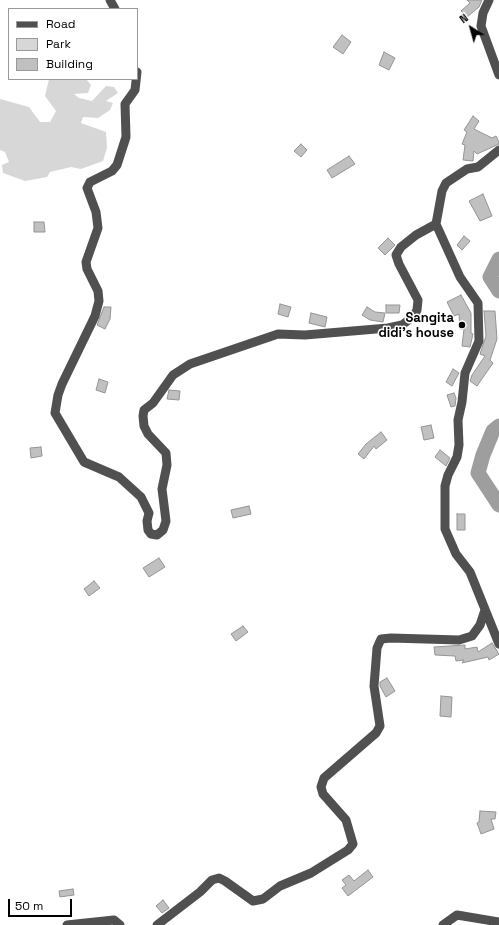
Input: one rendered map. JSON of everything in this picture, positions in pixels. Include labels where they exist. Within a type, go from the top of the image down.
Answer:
[{"type":"street","points":[[489,0],[483,13],[481,26],[499,74]]},
{"type":"street","points":[[136,80],[135,90],[125,104],[126,137],[118,165],[112,171],[90,182],[87,188],[96,212],[98,228],[86,262],[98,291],[99,301],[95,316],[62,384],[58,395],[55,413],[84,462],[88,465],[115,474],[141,497],[148,513],[148,530],[151,534],[157,536],[163,530],[166,520],[162,489],[167,465],[166,453],[155,442],[144,426],[144,410],[153,403],[174,375],[190,364],[278,334],[305,335],[388,328],[402,325],[414,316],[417,310],[418,300],[399,264],[396,255],[401,247],[411,239],[436,224]]},
{"type":"street","points":[[499,150],[478,167],[467,169],[446,183],[442,191],[436,224],[460,277],[478,304],[479,341],[465,373],[462,402],[458,420],[457,457],[448,475],[445,486],[445,529],[456,554],[470,572],[499,644]]},
{"type":"street","points":[[157,925],[200,892],[212,880],[219,878],[225,881],[253,901],[262,899],[280,886],[311,873],[348,850],[353,844],[346,820],[323,794],[321,787],[324,778],[376,733],[380,726],[374,686],[377,648],[382,640],[391,638],[459,640],[472,636],[480,625],[485,610]]},
{"type":"street","points":[[443,925],[457,915],[499,922]]},
{"type":"street","points":[[67,925],[114,920],[120,925]]},
{"type":"green space","points":[[49,80],[87,80],[91,85],[88,93],[74,94],[79,98],[92,101],[106,86],[114,87],[118,93],[106,101],[113,103],[110,110],[98,118],[83,117],[81,123],[106,132],[107,148],[103,161],[81,169],[71,167],[50,172],[47,177],[25,181],[3,173],[2,165],[9,162],[5,152],[0,150],[0,99],[29,107],[40,122],[50,122],[56,111],[45,96]]},
{"type":"building","points":[[467,0],[482,0],[479,7],[467,17],[461,11],[470,3]]},
{"type":"building","points":[[342,35],[351,42],[343,54],[333,47]]},
{"type":"building","points":[[384,52],[395,58],[389,70],[379,65]]},
{"type":"building","points":[[473,116],[479,121],[474,129],[492,138],[496,136],[499,144],[477,154],[474,151],[473,161],[463,160],[465,145],[462,144],[467,132],[464,130]]},
{"type":"building","points":[[301,144],[307,150],[301,157],[294,151]]},
{"type":"building","points":[[349,156],[355,164],[332,178],[327,170]]},
{"type":"building","points":[[483,194],[492,216],[480,221],[469,201]]},
{"type":"building","points":[[34,222],[44,222],[45,232],[34,232]]},
{"type":"building","points":[[464,236],[470,241],[462,250],[457,245]]},
{"type":"building","points":[[388,238],[395,245],[385,255],[378,248]]},
{"type":"building","points":[[461,295],[471,313],[471,333],[473,334],[470,347],[462,346],[464,329],[460,329],[459,314],[454,316],[447,302]]},
{"type":"building","points":[[280,304],[291,307],[288,317],[278,314]]},
{"type":"building","points":[[386,305],[400,305],[399,313],[386,313]]},
{"type":"building","points":[[104,307],[111,307],[110,319],[105,329],[97,325]]},
{"type":"building","points":[[367,307],[375,312],[385,313],[383,322],[370,320],[362,315]]},
{"type":"building","points":[[484,311],[495,311],[497,339],[490,360],[493,363],[477,386],[470,381],[472,375],[485,356],[480,354],[486,336]]},
{"type":"building","points":[[311,313],[327,317],[325,327],[309,323]]},
{"type":"building","points":[[453,369],[459,373],[452,386],[446,382]]},
{"type":"building","points":[[99,379],[108,382],[105,393],[96,390]]},
{"type":"building","points":[[169,390],[180,391],[179,400],[167,399]]},
{"type":"building","points":[[454,393],[456,398],[455,406],[451,407],[447,395]]},
{"type":"building","points":[[431,425],[434,438],[424,440],[421,427]]},
{"type":"building","points":[[381,432],[387,440],[376,449],[374,446],[364,459],[358,454],[366,444]]},
{"type":"building","points":[[41,447],[42,456],[31,458],[30,448]]},
{"type":"building","points":[[440,450],[450,458],[446,466],[435,457]]},
{"type":"building","points":[[249,506],[251,514],[233,518],[231,510]]},
{"type":"building","points":[[457,514],[465,514],[465,530],[457,530]]},
{"type":"building","points":[[159,558],[165,567],[149,577],[143,568]]},
{"type":"building","points":[[94,581],[100,588],[89,596],[84,589]]},
{"type":"building","points":[[243,626],[248,632],[236,641],[231,634]]},
{"type":"building","points":[[492,643],[499,654],[489,660],[488,657],[462,663],[464,660],[456,661],[455,656],[435,655],[434,647],[465,645],[465,649],[477,647],[478,652]]},
{"type":"building","points":[[387,678],[395,691],[386,697],[380,686],[380,682]]},
{"type":"building","points":[[441,696],[452,697],[451,717],[440,716]]},
{"type":"building","points":[[480,811],[496,812],[495,819],[491,819],[494,829],[481,834],[477,823],[479,822]]},
{"type":"building","points":[[368,870],[373,877],[348,896],[342,888],[346,885],[342,880],[349,875],[354,881]]},
{"type":"building","points":[[73,889],[74,895],[60,897],[59,891]]},
{"type":"building","points":[[163,900],[169,908],[162,913],[156,906]]},
{"type":"waterway","points":[[499,259],[490,277],[499,291]]},
{"type":"waterway","points":[[499,426],[493,431],[483,455],[478,473],[499,505]]},
{"type":"place","name":"Sangita didi's house","points":[[462,325]]}]
